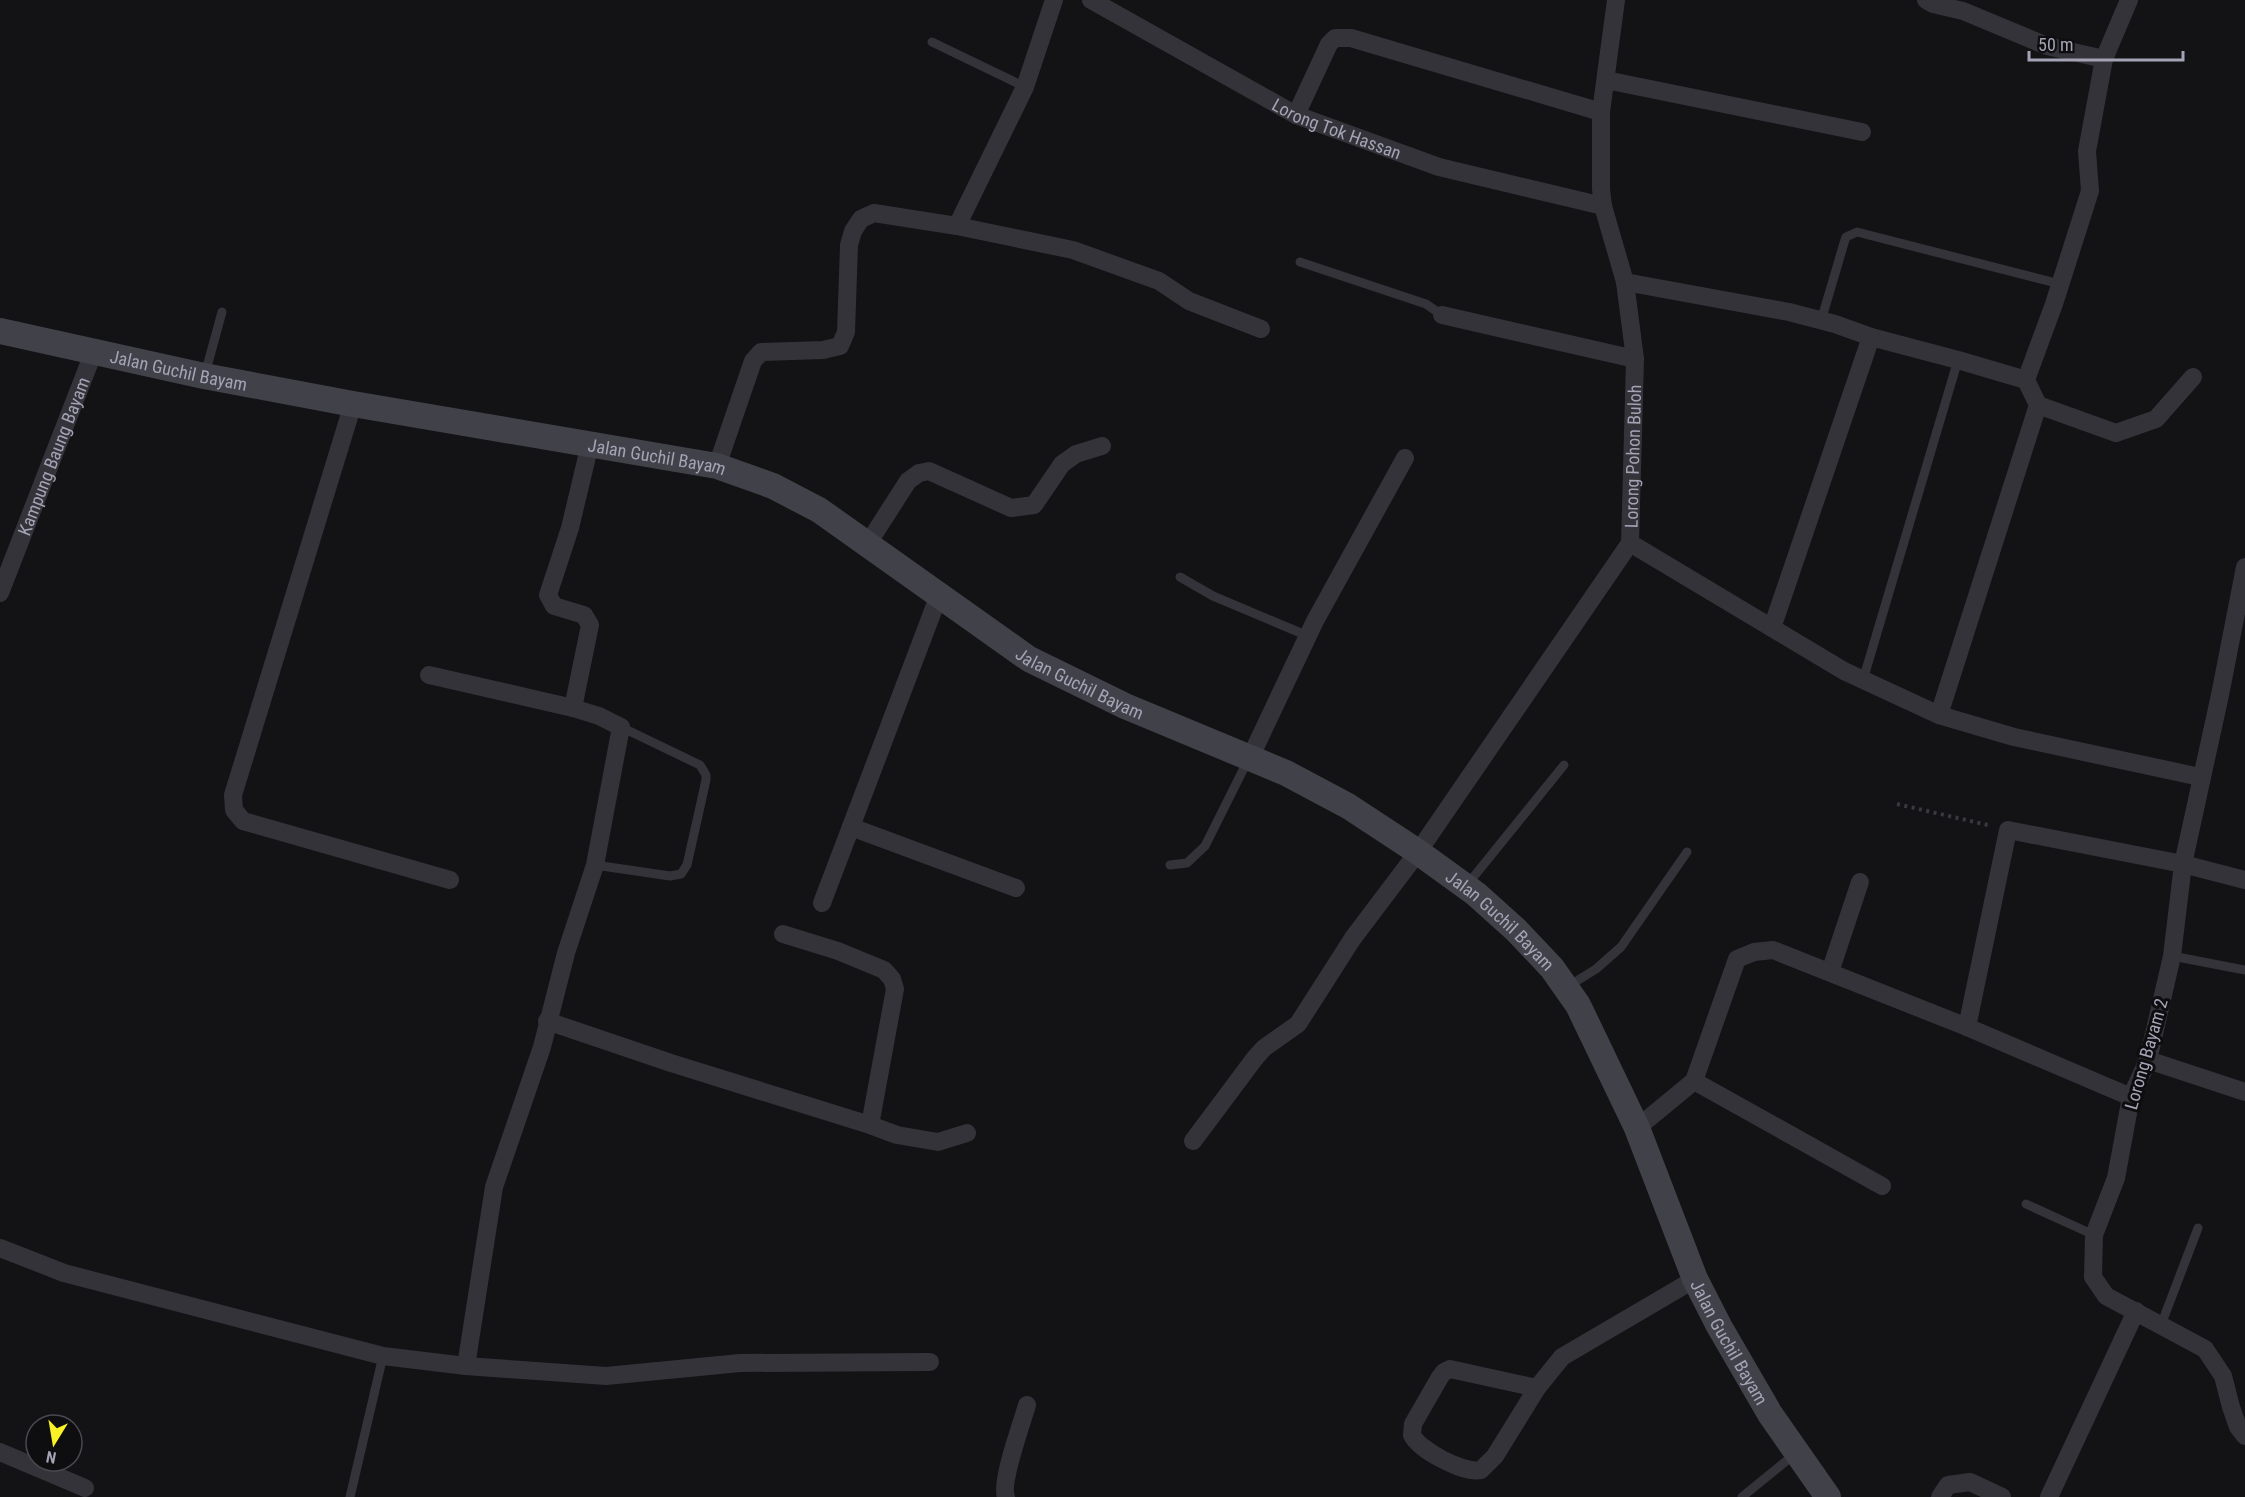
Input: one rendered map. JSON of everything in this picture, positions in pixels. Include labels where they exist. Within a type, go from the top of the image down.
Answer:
[{"type":"main road","name":"Jalan Guchil Bayam","points":[[0,331],[204,376],[353,404],[717,466],[773,486],[810,506],[1029,659],[1125,706],[1286,773],[1347,806],[1418,852],[1465,887],[1516,930],[1552,968],[1566,988],[1595,1038],[1636,1128],[1695,1279],[1719,1326],[1770,1414],[1828,1497]]},
{"type":"street","points":[[957,226],[1025,87],[1054,0]]},
{"type":"street","name":"Lorong Tok Hassan","points":[[1091,0],[1296,115],[1439,167],[1603,206]]},
{"type":"street","name":"Lorong Pohon Buloh","points":[[1192,1141],[1260,1053],[1298,1024],[1353,938],[1418,852],[1630,543],[1635,359],[1625,282],[1603,206],[1600,112],[1616,0]]},
{"type":"street","points":[[1926,0],[1933,4],[1963,11],[2047,46],[2104,59]]},
{"type":"street","points":[[1939,715],[2038,405],[2026,380],[2090,191],[2087,152],[2104,59],[2129,0]]},
{"type":"street","points":[[1296,115],[1329,44],[1335,38],[1351,38],[1600,112]]},
{"type":"street","points":[[1606,80],[1862,132]]},
{"type":"street","points":[[717,466],[753,361],[761,352],[823,350],[840,346],[846,332],[849,245],[853,231],[861,219],[874,213],[957,226],[1072,250],[1159,281],[1189,301],[1261,329]]},
{"type":"street","points":[[1625,282],[1789,312],[2026,380]]},
{"type":"street","points":[[1442,315],[1635,359]]},
{"type":"street","points":[[1772,628],[1871,337]]},
{"type":"street","name":"Kampung Baung Bayam","points":[[0,593],[94,351]]},
{"type":"street","points":[[2038,405],[2116,433],[2156,419],[2193,377]]},
{"type":"street","points":[[353,404],[233,795],[234,810],[243,821],[450,880]]},
{"type":"street","points":[[573,708],[590,625],[584,615],[554,606],[548,595],[570,528],[590,444]]},
{"type":"street","points":[[867,545],[908,480],[919,472],[929,471],[1011,508],[1025,507],[1034,505],[1062,464],[1076,454],[1102,446]]},
{"type":"street","points":[[1250,758],[1308,636],[1405,458]]},
{"type":"street","points":[[1630,543],[1844,671],[1939,715],[2014,737],[2200,777]]},
{"type":"street","name":"Lorong Bayam 2","points":[[2245,567],[2183,864],[2172,956],[2148,1060],[2131,1097],[2116,1178],[2094,1235],[2093,1277],[2106,1296],[2205,1349],[2223,1376],[2230,1407],[2238,1427],[2245,1436]]},
{"type":"street","points":[[822,903],[939,595]]},
{"type":"street","points":[[429,675],[573,708],[599,716],[621,727],[595,865],[547,1022],[542,1047],[494,1187],[466,1366]]},
{"type":"street","points":[[851,827],[1016,888]]},
{"type":"street","points":[[1967,1027],[2008,830],[2183,864],[2245,880]]},
{"type":"street","points":[[1830,972],[1860,882]]},
{"type":"street","points":[[783,934],[838,951],[884,970],[892,980],[895,989],[870,1125]]},
{"type":"street","points":[[1636,1128],[1694,1081],[1737,959],[1754,952],[1773,950],[1967,1027],[2131,1097]]},
{"type":"street","points":[[547,1022],[897,1135],[938,1142],[966,1133]]},
{"type":"street","points":[[2148,1060],[2245,1092]]},
{"type":"street","points":[[1694,1081],[1882,1186]]},
{"type":"street","points":[[0,1248],[64,1272],[382,1356],[466,1366],[606,1376],[740,1363],[930,1362]]},
{"type":"street","points":[[1537,1389],[1450,1369],[1440,1377],[1413,1424],[1412,1435],[1419,1444],[1437,1456],[1468,1471],[1481,1470],[1495,1456],[1537,1389],[1562,1357],[1695,1279]]},
{"type":"street","points":[[2049,1497],[2136,1311]]},
{"type":"street","points":[[1006,1497],[1004,1494],[1006,1477],[1027,1405]]},
{"type":"street","points":[[0,1452],[85,1488]]},
{"type":"street","points":[[1940,1497],[1948,1485],[1970,1482],[2002,1497]]},
{"type":"lane","points":[[932,42],[1025,87]]},
{"type":"lane","points":[[1821,322],[1846,237],[1857,232],[2060,284]]},
{"type":"lane","points":[[1300,262],[1426,304],[1442,315]]},
{"type":"lane","points":[[204,376],[222,312]]},
{"type":"lane","points":[[1863,680],[1958,360]]},
{"type":"lane","points":[[1180,577],[1214,597],[1308,636]]},
{"type":"lane","points":[[595,865],[670,876],[681,874],[687,865],[706,780],[704,769],[700,765],[621,727]]},
{"type":"lane","points":[[1170,865],[1187,863],[1204,846],[1250,758]]},
{"type":"lane","points":[[1465,887],[1564,765]]},
{"type":"lane","points":[[1566,988],[1596,969],[1621,947],[1687,852]]},
{"type":"lane","points":[[2172,956],[2245,970]]},
{"type":"lane","points":[[2026,1204],[2094,1235]]},
{"type":"lane","points":[[2161,1325],[2198,1228]]},
{"type":"lane","points":[[350,1497],[382,1356]]},
{"type":"lane","points":[[1742,1497],[1797,1452]]},
{"type":"path","points":[[1897,804],[2008,830]]}]
